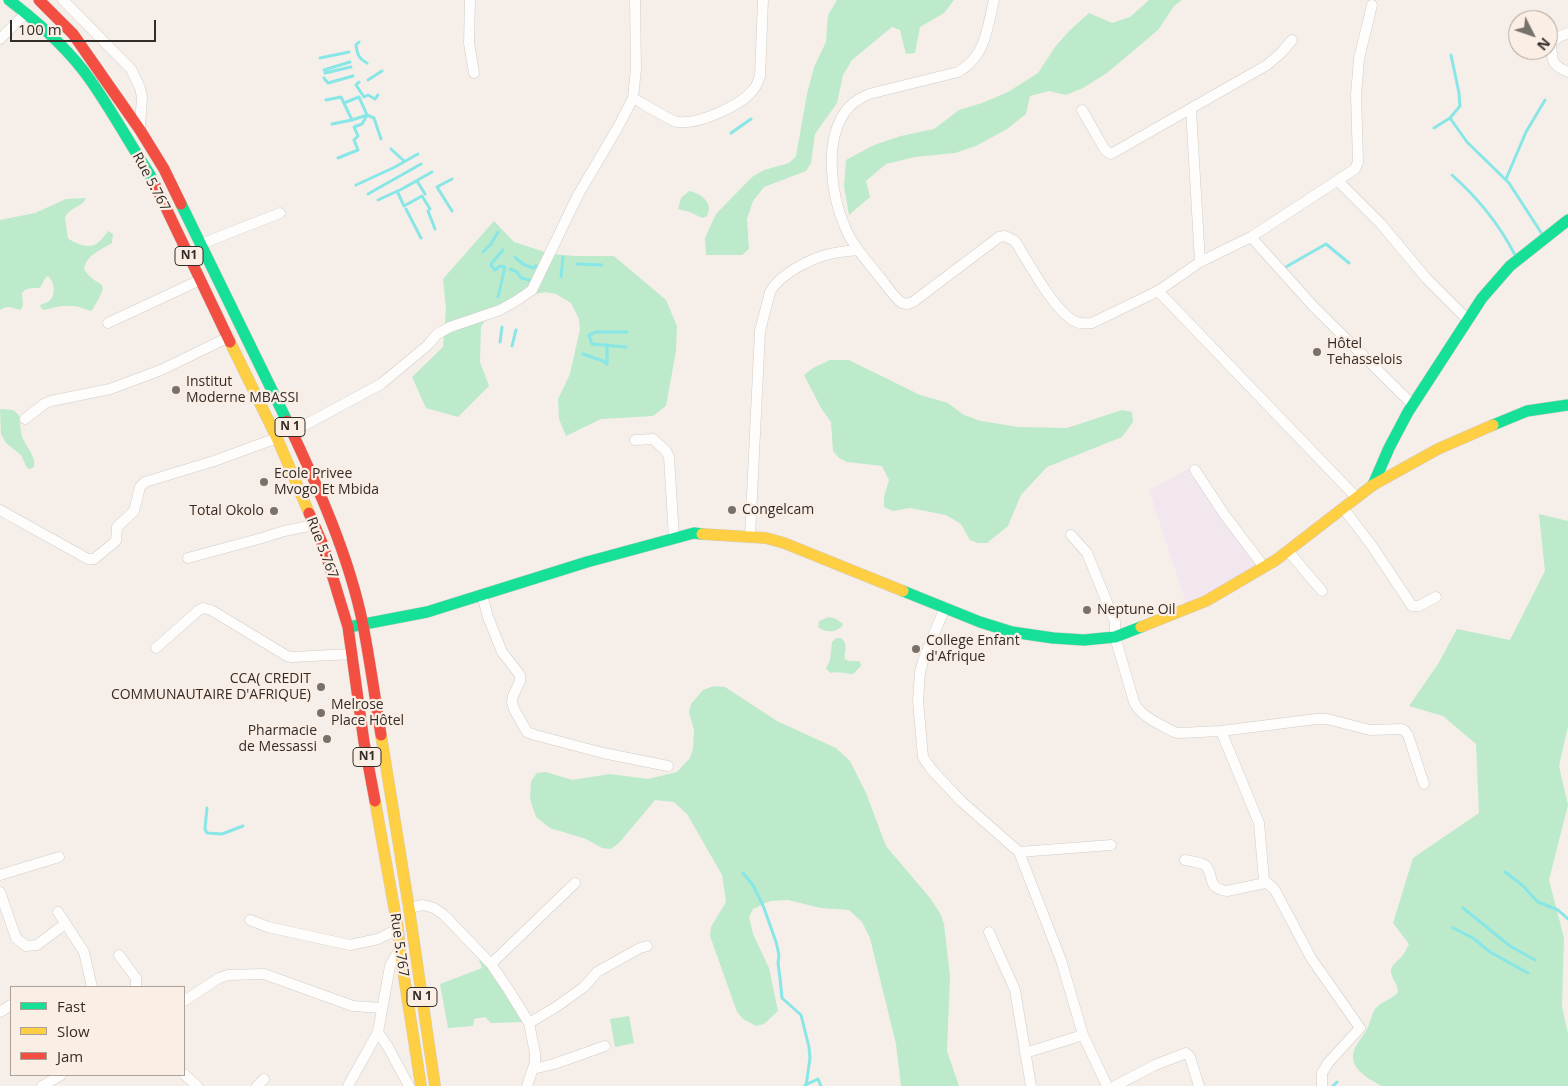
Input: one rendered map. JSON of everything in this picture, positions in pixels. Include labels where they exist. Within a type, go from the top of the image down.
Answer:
[{"type":"main road","name":"Rue 5.767","points":[[9,0],[62,46],[90,80],[150,175],[277,438],[326,554],[348,627],[364,742],[398,929],[420,1086]]},
{"type":"main road","name":"N 1","points":[[39,0],[73,34],[140,130],[164,169],[292,432],[336,537],[354,587],[364,624],[435,1086]]},
{"type":"main road","points":[[1373,485],[1386,454],[1412,404],[1468,320],[1503,273],[1568,220]]},
{"type":"main road","points":[[348,627],[427,612],[586,562],[694,534],[750,536],[784,543],[980,622],[1012,632],[1052,638],[1084,640],[1115,637],[1206,601],[1288,551],[1373,485],[1438,449],[1515,415],[1535,409],[1568,405]]},
{"type":"street","points":[[63,0],[131,69],[142,97],[140,130]]},
{"type":"street","points":[[470,0],[469,43],[474,73]]},
{"type":"street","points":[[292,432],[380,384],[428,345],[437,334],[450,327],[500,310],[532,290],[578,195],[633,98],[636,70],[635,0]]},
{"type":"street","points":[[633,98],[676,122],[682,122],[717,115],[747,96],[757,84],[760,76],[763,0]]},
{"type":"street","points":[[994,0],[984,44],[974,60],[966,67],[958,72],[869,94],[859,99],[844,113],[832,148],[832,173],[841,217],[858,250],[902,303],[912,302],[999,237],[1005,236],[1015,240],[1050,296],[1066,314],[1078,323],[1092,323],[1158,291],[1200,262],[1250,237],[1356,170],[1358,162],[1356,95],[1359,59],[1372,5]]},
{"type":"street","points":[[0,39],[26,13]]},
{"type":"street","points":[[1568,33],[1558,37],[1551,44],[1554,65],[1568,72]]},
{"type":"street","points":[[1082,110],[1105,150],[1111,154],[1267,65],[1292,40]]},
{"type":"street","points":[[1191,110],[1200,262]]},
{"type":"street","points":[[1338,182],[1381,224],[1426,278],[1468,320]]},
{"type":"street","points":[[201,244],[280,213]]},
{"type":"street","points":[[1250,237],[1314,307],[1412,404]]},
{"type":"street","points":[[750,536],[760,331],[770,292],[773,286],[783,277],[812,260],[827,254],[858,250]]},
{"type":"street","points":[[108,323],[200,280]]},
{"type":"street","points":[[1158,291],[1356,498]]},
{"type":"street","points":[[25,419],[44,404],[51,401],[110,389],[161,370],[229,337]]},
{"type":"street","points":[[0,510],[88,559],[94,559],[116,541],[117,527],[134,511],[140,487],[145,482],[214,461],[277,438]]},
{"type":"street","points":[[635,440],[654,440],[669,456],[674,538]]},
{"type":"street","points":[[1195,470],[1224,514],[1264,567]]},
{"type":"street","points":[[1343,508],[1372,546],[1412,606],[1419,606],[1436,597]]},
{"type":"street","points":[[188,558],[284,531],[314,525]]},
{"type":"street","points":[[1071,534],[1082,545],[1091,561],[1115,622],[1115,637],[1134,702],[1144,715],[1179,733],[1221,731],[1316,719],[1327,719],[1370,730],[1401,729],[1408,735],[1424,784]]},
{"type":"street","points":[[1288,551],[1322,591]]},
{"type":"street","points":[[482,595],[488,617],[502,652],[520,675],[520,681],[512,702],[527,732],[603,753],[668,766]]},
{"type":"street","points":[[156,648],[199,610],[204,608],[211,610],[287,656],[352,654]]},
{"type":"street","points":[[945,608],[920,672],[918,701],[923,757],[931,770],[961,801],[1019,852],[1061,960],[1082,1035],[1108,1086]]},
{"type":"street","points":[[1221,731],[1259,823],[1265,883]]},
{"type":"street","points":[[1019,852],[1111,845]]},
{"type":"street","points":[[0,875],[59,857]]},
{"type":"street","points":[[1185,860],[1204,864],[1216,888],[1223,891],[1265,883],[1276,890],[1311,958],[1360,1028],[1328,1063],[1322,1073],[1322,1086]]},
{"type":"street","points":[[492,964],[575,883]]},
{"type":"street","points":[[0,892],[16,938],[26,946],[37,945],[65,924]]},
{"type":"street","points":[[409,908],[423,905],[434,908],[444,915],[492,964],[530,1023],[535,1053],[533,1069],[527,1086]]},
{"type":"street","points":[[58,912],[84,952],[92,986]]},
{"type":"street","points":[[250,920],[268,927],[350,945],[378,940],[398,929]]},
{"type":"street","points":[[989,932],[1015,990],[1031,1086]]},
{"type":"street","points":[[530,1023],[584,987],[597,972],[640,948],[648,946]]},
{"type":"street","points":[[348,1086],[378,1032],[390,966],[394,956],[400,951]]},
{"type":"street","points":[[119,955],[136,978],[136,986]]},
{"type":"street","points":[[185,1000],[219,978],[228,975],[264,974],[353,1006],[382,1008]]},
{"type":"street","points":[[378,1032],[409,1086]]},
{"type":"street","points":[[1025,1053],[1082,1035]]},
{"type":"street","points":[[533,1069],[554,1064],[605,1046]]},
{"type":"street","points":[[1115,1086],[1155,1065],[1186,1053],[1190,1057],[1199,1086]]},
{"type":"street","points":[[185,1075],[197,1086]]},
{"type":"street","points":[[42,1086],[59,1076]]},
{"type":"shaded area","points":[[1192,467],[1258,563],[1226,584],[1186,603],[1149,490]]},
{"type":"green space","points":[[837,0],[954,0],[944,13],[920,27],[915,53],[906,54],[900,30],[892,27],[852,60],[843,75],[837,103],[815,134],[811,163],[806,171],[764,187],[753,201],[747,219],[749,249],[742,255],[706,255],[705,238],[716,214],[752,177],[764,170],[789,163],[796,156],[807,94],[814,67],[826,42],[828,15]]},
{"type":"green space","points":[[1149,0],[1182,0],[1174,6],[1158,30],[1107,73],[1083,88],[1066,95],[1049,91],[1030,96],[1026,114],[1007,129],[976,146],[955,153],[915,157],[886,164],[866,181],[870,197],[849,215],[844,186],[846,160],[874,145],[901,136],[934,129],[959,110],[1008,92],[1038,73],[1055,47],[1089,13],[1112,23],[1130,17]]},
{"type":"green space","points":[[689,191],[702,196],[708,203],[709,211],[707,216],[702,218],[678,209],[681,198]]},
{"type":"green space","points":[[86,198],[82,204],[70,211],[65,218],[68,238],[74,242],[89,246],[98,243],[108,231],[113,234],[112,243],[91,256],[85,264],[84,269],[103,287],[93,309],[91,311],[70,306],[44,310],[41,308],[40,305],[48,302],[53,296],[53,284],[48,276],[40,288],[28,289],[22,293],[23,305],[21,310],[9,307],[0,310],[0,220],[35,213],[66,199]]},
{"type":"green space","points":[[494,221],[514,242],[551,254],[614,256],[666,300],[677,326],[676,351],[666,406],[653,416],[601,419],[566,436],[559,419],[558,399],[570,374],[580,329],[579,319],[571,303],[556,294],[546,292],[513,298],[490,313],[481,327],[480,362],[489,386],[458,417],[426,408],[412,377],[443,347],[446,309],[443,279]]},
{"type":"green space","points":[[830,360],[849,360],[920,395],[948,403],[964,415],[981,421],[1018,427],[1067,428],[1122,410],[1132,412],[1133,422],[1122,437],[1047,467],[1021,495],[1008,526],[987,543],[978,543],[970,540],[961,524],[946,515],[910,508],[893,511],[884,507],[884,497],[889,480],[882,466],[847,462],[839,458],[833,451],[831,422],[821,408],[804,375],[813,368]]},
{"type":"green space","points":[[0,409],[13,410],[19,415],[22,436],[34,459],[34,467],[27,468],[21,455],[6,443],[1,434]]},
{"type":"green space","points":[[1539,514],[1568,521],[1568,726],[1559,766],[1568,805],[1549,880],[1564,938],[1562,1006],[1568,1034],[1568,1086],[1382,1086],[1359,1070],[1353,1060],[1353,1053],[1367,1029],[1376,1008],[1398,992],[1391,969],[1403,955],[1409,944],[1393,923],[1413,858],[1479,813],[1476,744],[1443,716],[1409,706],[1438,664],[1457,629],[1510,640],[1545,571]]},
{"type":"green space","points":[[829,617],[836,619],[843,625],[838,630],[831,631],[818,627],[819,621]]},
{"type":"green space","points":[[836,638],[841,638],[845,643],[845,659],[859,661],[861,664],[853,674],[831,673],[826,669],[830,660],[832,642]]},
{"type":"green space","points":[[714,686],[725,687],[777,721],[836,748],[850,761],[866,793],[886,846],[930,898],[940,913],[944,924],[950,976],[947,1051],[959,1086],[901,1086],[896,1044],[870,938],[862,922],[849,910],[821,908],[788,900],[770,901],[753,909],[749,917],[753,934],[769,968],[778,1011],[764,1024],[756,1026],[743,1019],[737,1012],[710,936],[711,927],[726,902],[722,875],[687,814],[674,802],[655,800],[619,843],[611,849],[602,848],[586,839],[550,828],[536,817],[530,799],[531,781],[537,773],[546,772],[572,780],[610,774],[648,779],[677,772],[690,758],[693,748],[694,730],[689,712],[691,704],[703,690]]},
{"type":"green space","points":[[486,958],[523,1022],[491,1023],[485,1017],[474,1019],[473,1026],[448,1028],[440,984],[482,968],[479,960]]},
{"type":"green space","points":[[629,1016],[634,1043],[615,1047],[610,1019]]},
{"type":"waterway","points":[[359,42],[356,45],[358,54],[367,63]]},
{"type":"waterway","points":[[320,58],[349,52]]},
{"type":"waterway","points":[[1434,128],[1450,118],[1460,106],[1451,55]]},
{"type":"waterway","points":[[324,70],[350,62]]},
{"type":"waterway","points":[[325,73],[351,67]]},
{"type":"waterway","points":[[368,80],[382,71]]},
{"type":"waterway","points":[[324,78],[328,83],[353,76]]},
{"type":"waterway","points":[[359,82],[356,85],[364,97],[368,95],[375,99],[378,95]]},
{"type":"waterway","points":[[326,100],[341,97],[352,120]]},
{"type":"waterway","points":[[344,103],[359,97],[367,115],[374,118],[381,139]]},
{"type":"waterway","points":[[1506,179],[1526,132],[1545,100]]},
{"type":"waterway","points":[[332,124],[367,115]]},
{"type":"waterway","points":[[338,158],[358,150],[354,140],[358,136],[354,127],[362,124],[367,115]]},
{"type":"waterway","points":[[1450,118],[1467,142],[1509,183],[1542,234]]},
{"type":"waterway","points":[[731,133],[751,119]]},
{"type":"waterway","points":[[391,149],[404,161]]},
{"type":"waterway","points":[[356,185],[418,154]]},
{"type":"waterway","points":[[368,194],[421,164]]},
{"type":"waterway","points":[[378,200],[432,172]]},
{"type":"waterway","points":[[1452,175],[1487,212],[1515,255]]},
{"type":"waterway","points":[[452,179],[437,187],[452,211]]},
{"type":"waterway","points":[[417,181],[425,194]]},
{"type":"waterway","points":[[397,191],[404,206],[422,196],[430,209]]},
{"type":"waterway","points":[[406,209],[421,238]]},
{"type":"waterway","points":[[428,211],[435,229]]},
{"type":"waterway","points":[[483,252],[491,244],[498,232]]},
{"type":"waterway","points":[[1284,268],[1326,244],[1349,263]]},
{"type":"waterway","points":[[491,264],[503,250]]},
{"type":"waterway","points":[[515,257],[528,266],[533,268],[539,267]]},
{"type":"waterway","points":[[561,277],[563,257]]},
{"type":"waterway","points":[[577,264],[602,265]]},
{"type":"waterway","points":[[491,265],[495,270],[500,266],[505,267],[498,297]]},
{"type":"waterway","points":[[510,269],[517,272],[521,278],[534,281]]},
{"type":"waterway","points":[[500,342],[502,327]]},
{"type":"waterway","points":[[512,346],[516,330]]},
{"type":"waterway","points":[[626,347],[592,344],[589,335],[596,332],[627,332]]},
{"type":"waterway","points":[[583,354],[607,364],[607,345]]},
{"type":"waterway","points":[[207,808],[205,829],[207,833],[222,834],[243,826]]},
{"type":"waterway","points":[[1505,872],[1522,885],[1538,902],[1558,910],[1568,919]]},
{"type":"waterway","points":[[743,873],[753,885],[764,908],[776,942],[779,955],[778,963],[782,998],[801,1015],[810,1058],[806,1086]]},
{"type":"waterway","points":[[1463,908],[1510,946],[1535,960]]},
{"type":"waterway","points":[[1453,928],[1473,938],[1490,952],[1528,973]]},
{"type":"waterway","points":[[805,1085],[818,1079],[821,1086]]},
{"type":"waterway","points":[[1333,1086],[1337,1082]]},
{"type":"traffic: fast","points":[[9,0],[53,37],[82,69],[106,104],[155,185]]},
{"type":"traffic: fast","points":[[181,204],[287,421]]},
{"type":"traffic: fast","points":[[1373,485],[1389,448],[1408,412],[1482,298],[1510,266],[1568,220]]},
{"type":"traffic: fast","points":[[1493,425],[1527,411],[1568,405]]},
{"type":"traffic: fast","points":[[354,626],[427,612],[587,562],[694,533],[702,534]]},
{"type":"traffic: fast","points":[[903,591],[980,622],[1012,632],[1084,640],[1115,637],[1141,627]]},
{"type":"traffic: slow","points":[[230,342],[277,438],[309,513]]},
{"type":"traffic: slow","points":[[1141,627],[1206,601],[1276,560],[1373,485],[1438,449],[1493,425]]},
{"type":"traffic: slow","points":[[702,534],[766,538],[784,543],[903,591]]},
{"type":"traffic: slow","points":[[381,735],[435,1086]]},
{"type":"traffic: slow","points":[[375,801],[398,929],[421,1086]]},
{"type":"traffic: jam","points":[[39,0],[73,34],[140,130],[164,169],[181,204]]},
{"type":"traffic: jam","points":[[155,185],[230,342]]},
{"type":"traffic: jam","points":[[287,421],[321,495],[341,547],[357,599],[381,735]]},
{"type":"traffic: jam","points":[[309,513],[323,545],[348,627],[364,742],[375,801]]},
{"type":"place","name":"Hôtel Tehasselois","points":[[1317,352]]},
{"type":"place","name":"Institut Moderne MBASSI","points":[[176,390]]},
{"type":"place","name":"Ecole Privee Mvogo Et Mbida","points":[[264,482]]},
{"type":"place","name":"Congelcam","points":[[732,510]]},
{"type":"place","name":"Total Okolo","points":[[274,511]]},
{"type":"place","name":"Neptune Oil","points":[[1087,610]]},
{"type":"place","name":"College Enfant d'Afrique","points":[[916,649]]},
{"type":"place","name":"CCA( CREDIT COMMUNAUTAIRE D'AFRIQUE)","points":[[321,687]]},
{"type":"place","name":"Melrose Place Hôtel","points":[[321,713]]},
{"type":"place","name":"Pharmacie de Messassi","points":[[327,739]]}]
